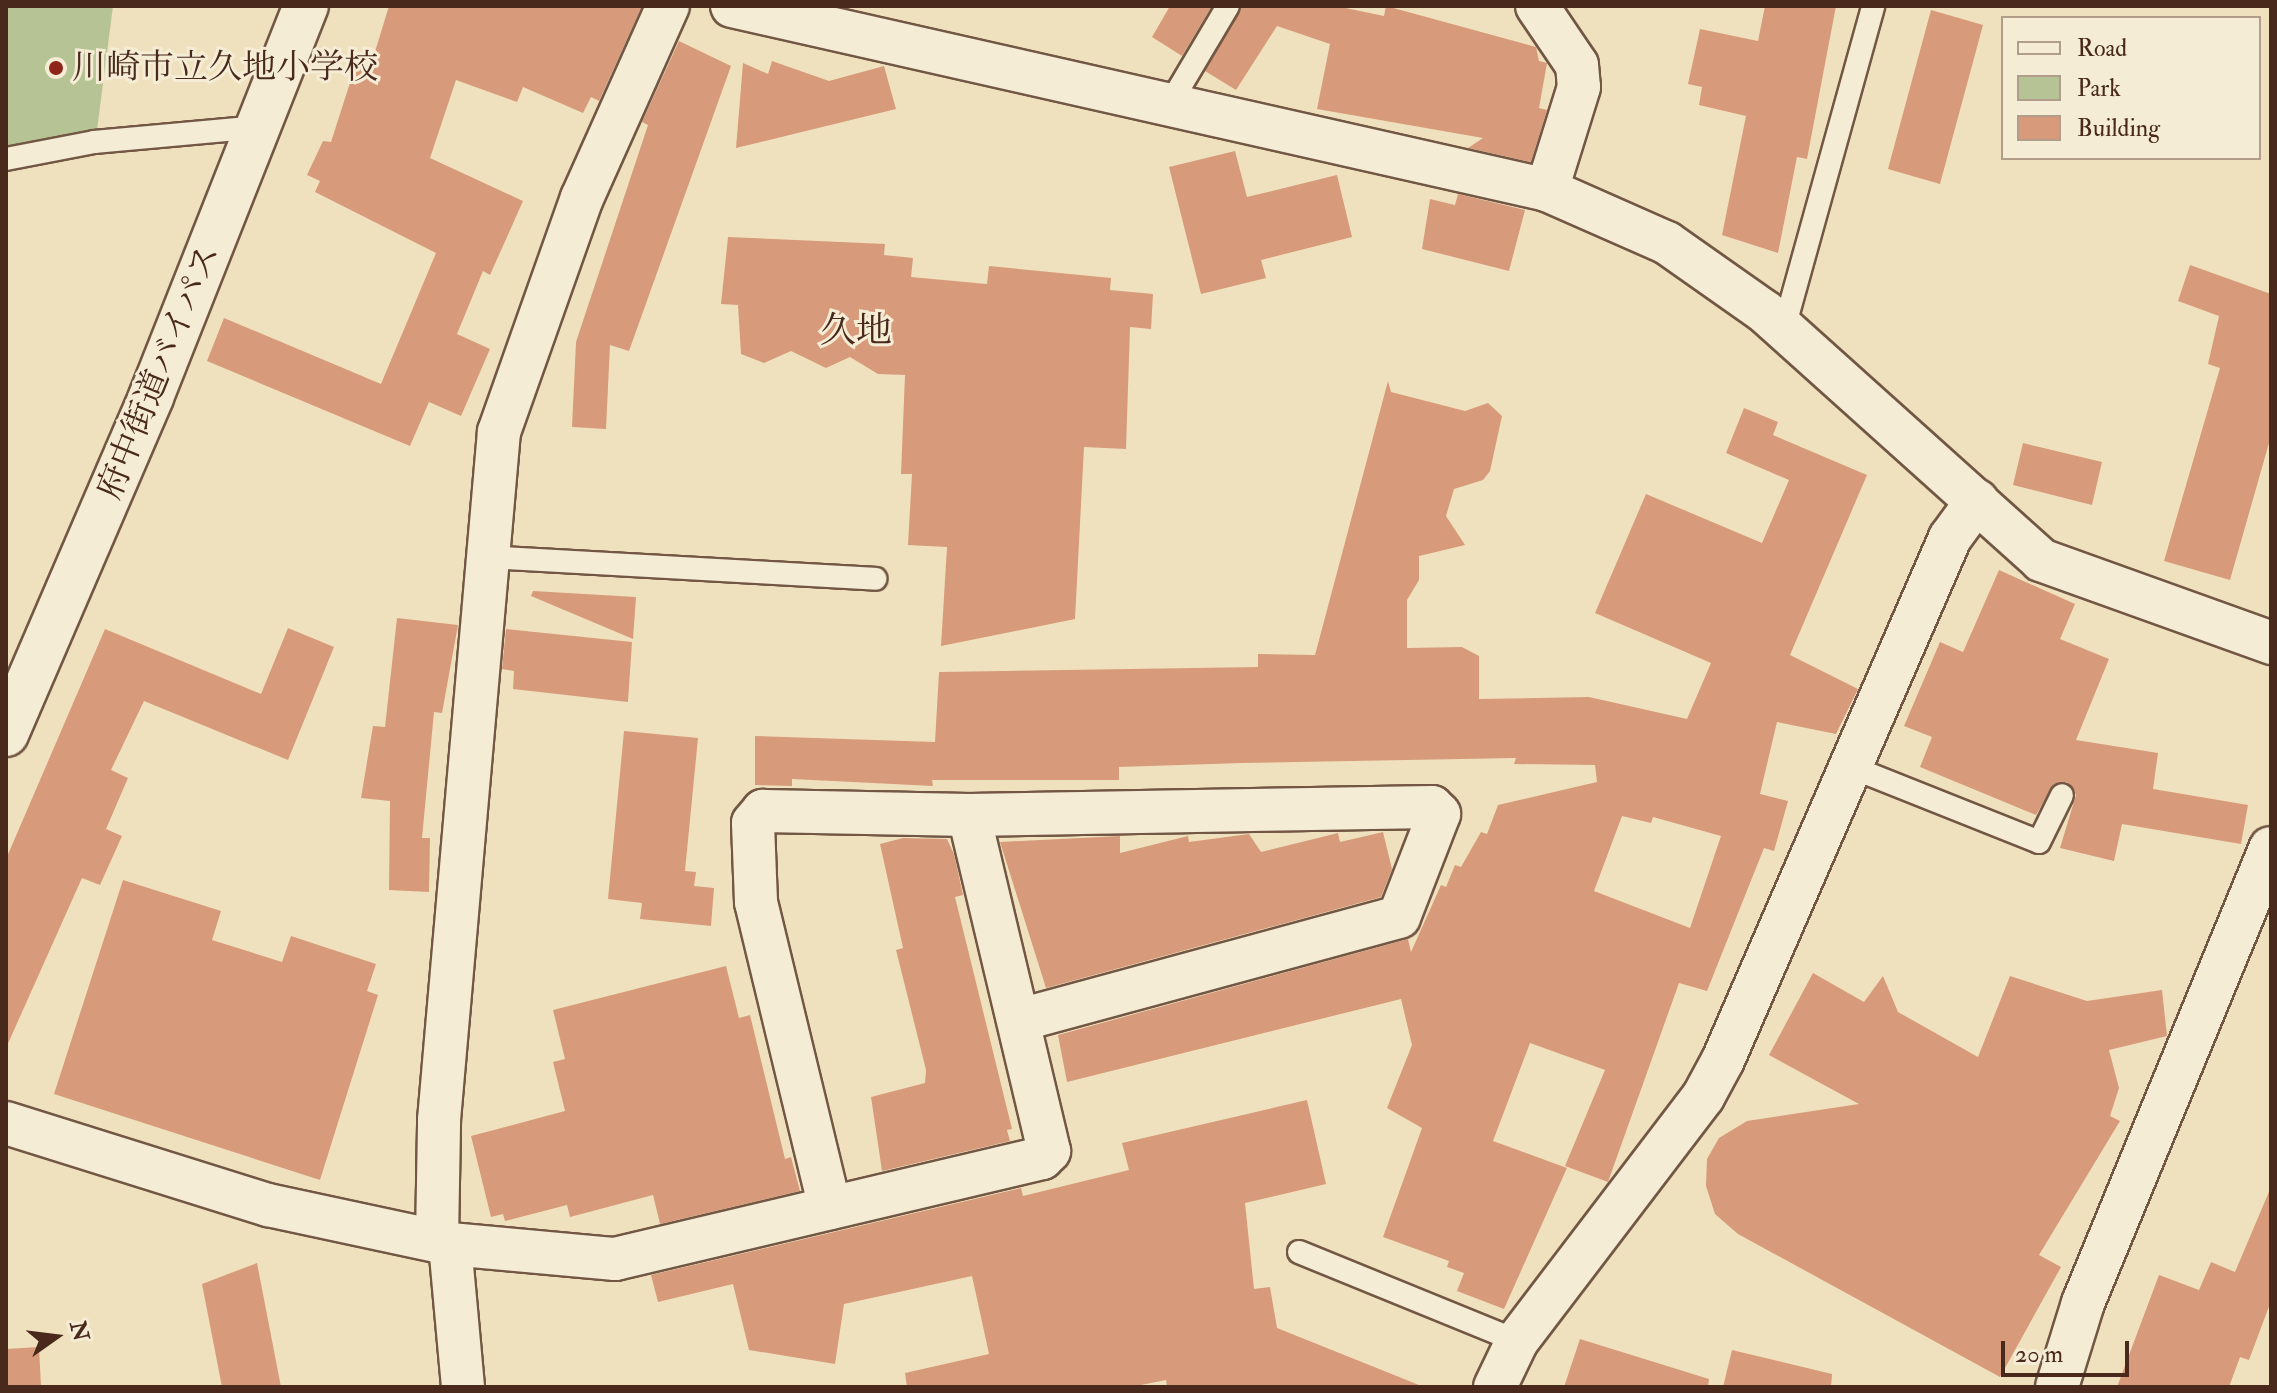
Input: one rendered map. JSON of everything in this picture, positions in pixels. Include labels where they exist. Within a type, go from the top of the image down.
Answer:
[{"type":"street","name":"府中街道バイパス","points":[[6,734],[259,127],[306,6]]},
{"type":"street","points":[[463,1387],[444,1242],[439,1120],[499,432],[517,370],[582,198],[668,6]]},
{"type":"street","points":[[732,6],[985,59],[1168,107],[1547,190],[1667,243],[1784,328],[2041,560],[2271,643]]},
{"type":"street","points":[[1537,6],[1577,65],[1579,87],[1547,190]]},
{"type":"street","points":[[1495,1387],[1517,1341],[1703,1097],[1950,538],[1977,501]]},
{"type":"street","points":[[830,1208],[756,902],[753,823],[763,811],[969,815],[1432,807],[1439,814],[1399,917],[1020,1020]]},
{"type":"street","points":[[6,1123],[268,1205],[444,1242],[615,1259],[1042,1158],[1049,1151],[969,815]]},
{"type":"street","points":[[2057,1387],[2083,1303],[2271,848]]},
{"type":"lane","points":[[1168,107],[1228,6]]},
{"type":"lane","points":[[1784,328],[1873,6]]},
{"type":"lane","points":[[6,159],[94,142],[259,127]]},
{"type":"lane","points":[[486,557],[875,579]]},
{"type":"lane","points":[[1851,767],[2039,842],[2062,795]]},
{"type":"lane","points":[[1299,1252],[1517,1341]]},
{"type":"green space","name":"川崎市立久地小学校","points":[[6,6],[113,6],[97,130],[6,148]]},
{"type":"building","points":[[389,6],[642,6],[599,101],[591,97],[583,113],[523,87],[517,102],[456,80],[430,158],[523,201],[490,275],[483,271],[457,334],[490,349],[461,416],[429,402],[410,446],[207,361],[224,318],[381,384],[436,253],[315,192],[320,181],[307,175],[323,141],[331,142],[356,64],[370,68]]},
{"type":"building","points":[[1170,6],[1212,6],[1182,56],[1152,37]]},
{"type":"building","points":[[1242,6],[1336,6],[1384,16],[1386,6],[1536,47],[1539,61],[1547,63],[1539,108],[1547,110],[1531,162],[1468,148],[1483,138],[1317,109],[1330,44],[1277,26],[1236,90],[1205,71]]},
{"type":"building","points":[[1765,6],[1836,6],[1807,159],[1797,157],[1778,253],[1722,235],[1746,116],[1699,105],[1702,87],[1688,84],[1700,29],[1758,41]]},
{"type":"building","points":[[1931,10],[1983,25],[1940,184],[1888,169]]},
{"type":"building","points":[[679,41],[731,66],[629,351],[610,345],[606,429],[572,427],[576,342],[648,125],[642,122]]},
{"type":"building","points":[[772,61],[829,81],[884,66],[896,109],[736,148],[743,63],[768,74]]},
{"type":"building","points":[[1235,151],[1247,197],[1337,175],[1352,237],[1261,260],[1266,278],[1201,294],[1169,167]]},
{"type":"building","points":[[1458,194],[1525,210],[1509,271],[1422,249],[1430,199],[1455,205]]},
{"type":"building","points":[[728,237],[885,244],[884,255],[913,258],[911,277],[987,284],[989,266],[1111,278],[1110,290],[1153,294],[1151,329],[1130,327],[1126,449],[1084,447],[1075,619],[941,646],[947,547],[908,545],[912,474],[901,474],[905,375],[878,374],[850,357],[826,368],[791,351],[764,363],[741,354],[738,305],[721,304]]},
{"type":"building","points":[[2190,265],[2271,294],[2271,436],[2230,580],[2164,561],[2220,368],[2208,364],[2219,316],[2178,301]]},
{"type":"building","points":[[1388,381],[1391,392],[1465,411],[1488,403],[1502,416],[1490,471],[1483,480],[1454,489],[1446,516],[1465,545],[1419,556],[1419,580],[1407,600],[1407,648],[1462,647],[1479,656],[1479,699],[1589,697],[1687,719],[1711,663],[1595,613],[1646,494],[1762,543],[1789,480],[1726,453],[1744,408],[1778,422],[1773,435],[1867,475],[1790,655],[1858,689],[1836,734],[1777,722],[1760,794],[1788,801],[1774,851],[1764,848],[1707,991],[1679,983],[1608,1182],[1565,1166],[1605,1070],[1530,1043],[1493,1141],[1567,1168],[1504,1309],[1457,1291],[1464,1273],[1447,1267],[1449,1261],[1383,1237],[1422,1128],[1387,1108],[1412,1045],[1401,999],[1067,1082],[1058,1035],[1408,939],[1411,952],[1441,885],[1446,887],[1455,865],[1461,867],[1481,832],[1487,834],[1498,805],[1597,782],[1595,765],[1514,764],[1516,758],[1242,763],[1119,767],[1119,780],[932,780],[933,786],[792,779],[792,786],[755,785],[755,736],[935,742],[939,672],[1258,667],[1258,654],[1315,655]],"holes":[[[1622,816],[1651,823],[1653,817],[1721,836],[1690,928],[1594,891]]]},
{"type":"building","points":[[2023,443],[2102,462],[2092,505],[2013,485]]},
{"type":"building","points":[[1999,570],[2075,604],[2060,639],[2109,659],[2076,740],[2158,753],[2153,789],[2248,805],[2241,844],[2122,824],[2114,861],[2060,848],[2076,795],[2067,782],[2054,784],[2036,815],[1920,767],[1932,737],[1904,726],[1940,642],[1963,652]]},
{"type":"building","points":[[533,591],[636,597],[633,639],[531,596]]},
{"type":"building","points":[[397,618],[458,625],[442,713],[434,712],[422,838],[430,838],[429,892],[389,890],[390,801],[361,798],[373,726],[385,727]]},
{"type":"building","points":[[288,628],[334,647],[288,760],[144,701],[111,770],[128,778],[106,829],[122,836],[100,885],[82,878],[6,1048],[6,859],[105,629],[261,694]]},
{"type":"building","points":[[506,629],[632,642],[628,702],[513,689],[514,671],[502,669]]},
{"type":"building","points":[[624,731],[698,738],[685,871],[696,872],[694,886],[714,888],[711,926],[640,919],[642,903],[608,899]]},
{"type":"building","points":[[1383,832],[1392,869],[1381,897],[1046,988],[1000,842],[1120,836],[1120,853],[1188,836],[1189,842],[1249,834],[1261,852],[1338,833],[1340,842]]},
{"type":"building","points":[[903,838],[947,839],[954,854],[963,895],[955,897],[1012,1129],[1007,1130],[1010,1141],[882,1171],[871,1097],[925,1083],[926,1070],[896,950],[903,948],[880,844]]},
{"type":"building","points":[[123,880],[221,911],[212,940],[282,962],[291,936],[376,964],[367,991],[378,995],[320,1180],[54,1094]]},
{"type":"building","points":[[726,966],[739,1018],[750,1015],[785,1159],[791,1157],[800,1191],[660,1224],[653,1195],[570,1217],[567,1205],[505,1221],[503,1214],[491,1217],[471,1136],[565,1111],[553,1062],[565,1059],[553,1010]]},
{"type":"building","points":[[1813,973],[1864,1002],[1883,976],[1898,1012],[1978,1057],[2010,976],[2087,1001],[2162,990],[2167,1036],[2109,1050],[2119,1088],[2110,1116],[2120,1121],[2039,1255],[2061,1267],[2000,1377],[1738,1234],[1715,1214],[1706,1186],[1707,1159],[1719,1138],[1747,1121],[1859,1104],[1769,1055]]},
{"type":"building","points":[[1307,1100],[1326,1184],[1245,1203],[1254,1289],[1270,1287],[1277,1328],[1424,1387],[1167,1387],[1166,1380],[1131,1387],[907,1387],[905,1373],[989,1354],[972,1276],[844,1304],[835,1364],[749,1350],[733,1284],[658,1302],[651,1275],[1021,1188],[1023,1196],[1129,1170],[1122,1143]]},
{"type":"building","points":[[2271,1187],[2271,1301],[2249,1360],[2240,1357],[2229,1387],[2117,1387],[2159,1275],[2199,1290],[2211,1262],[2235,1272]]},
{"type":"building","points":[[257,1263],[281,1387],[222,1387],[202,1284]]},
{"type":"building","points":[[1580,1339],[1709,1379],[1708,1387],[1564,1387]]},
{"type":"building","points":[[39,1347],[41,1387],[6,1387],[6,1349]]},
{"type":"building","points":[[1732,1350],[1832,1374],[1831,1387],[1723,1387]]},
{"type":"place","name":"川崎市立久地小学校","points":[[56,68]]},
{"type":"district","name":"久地","points":[[856,331]]}]
